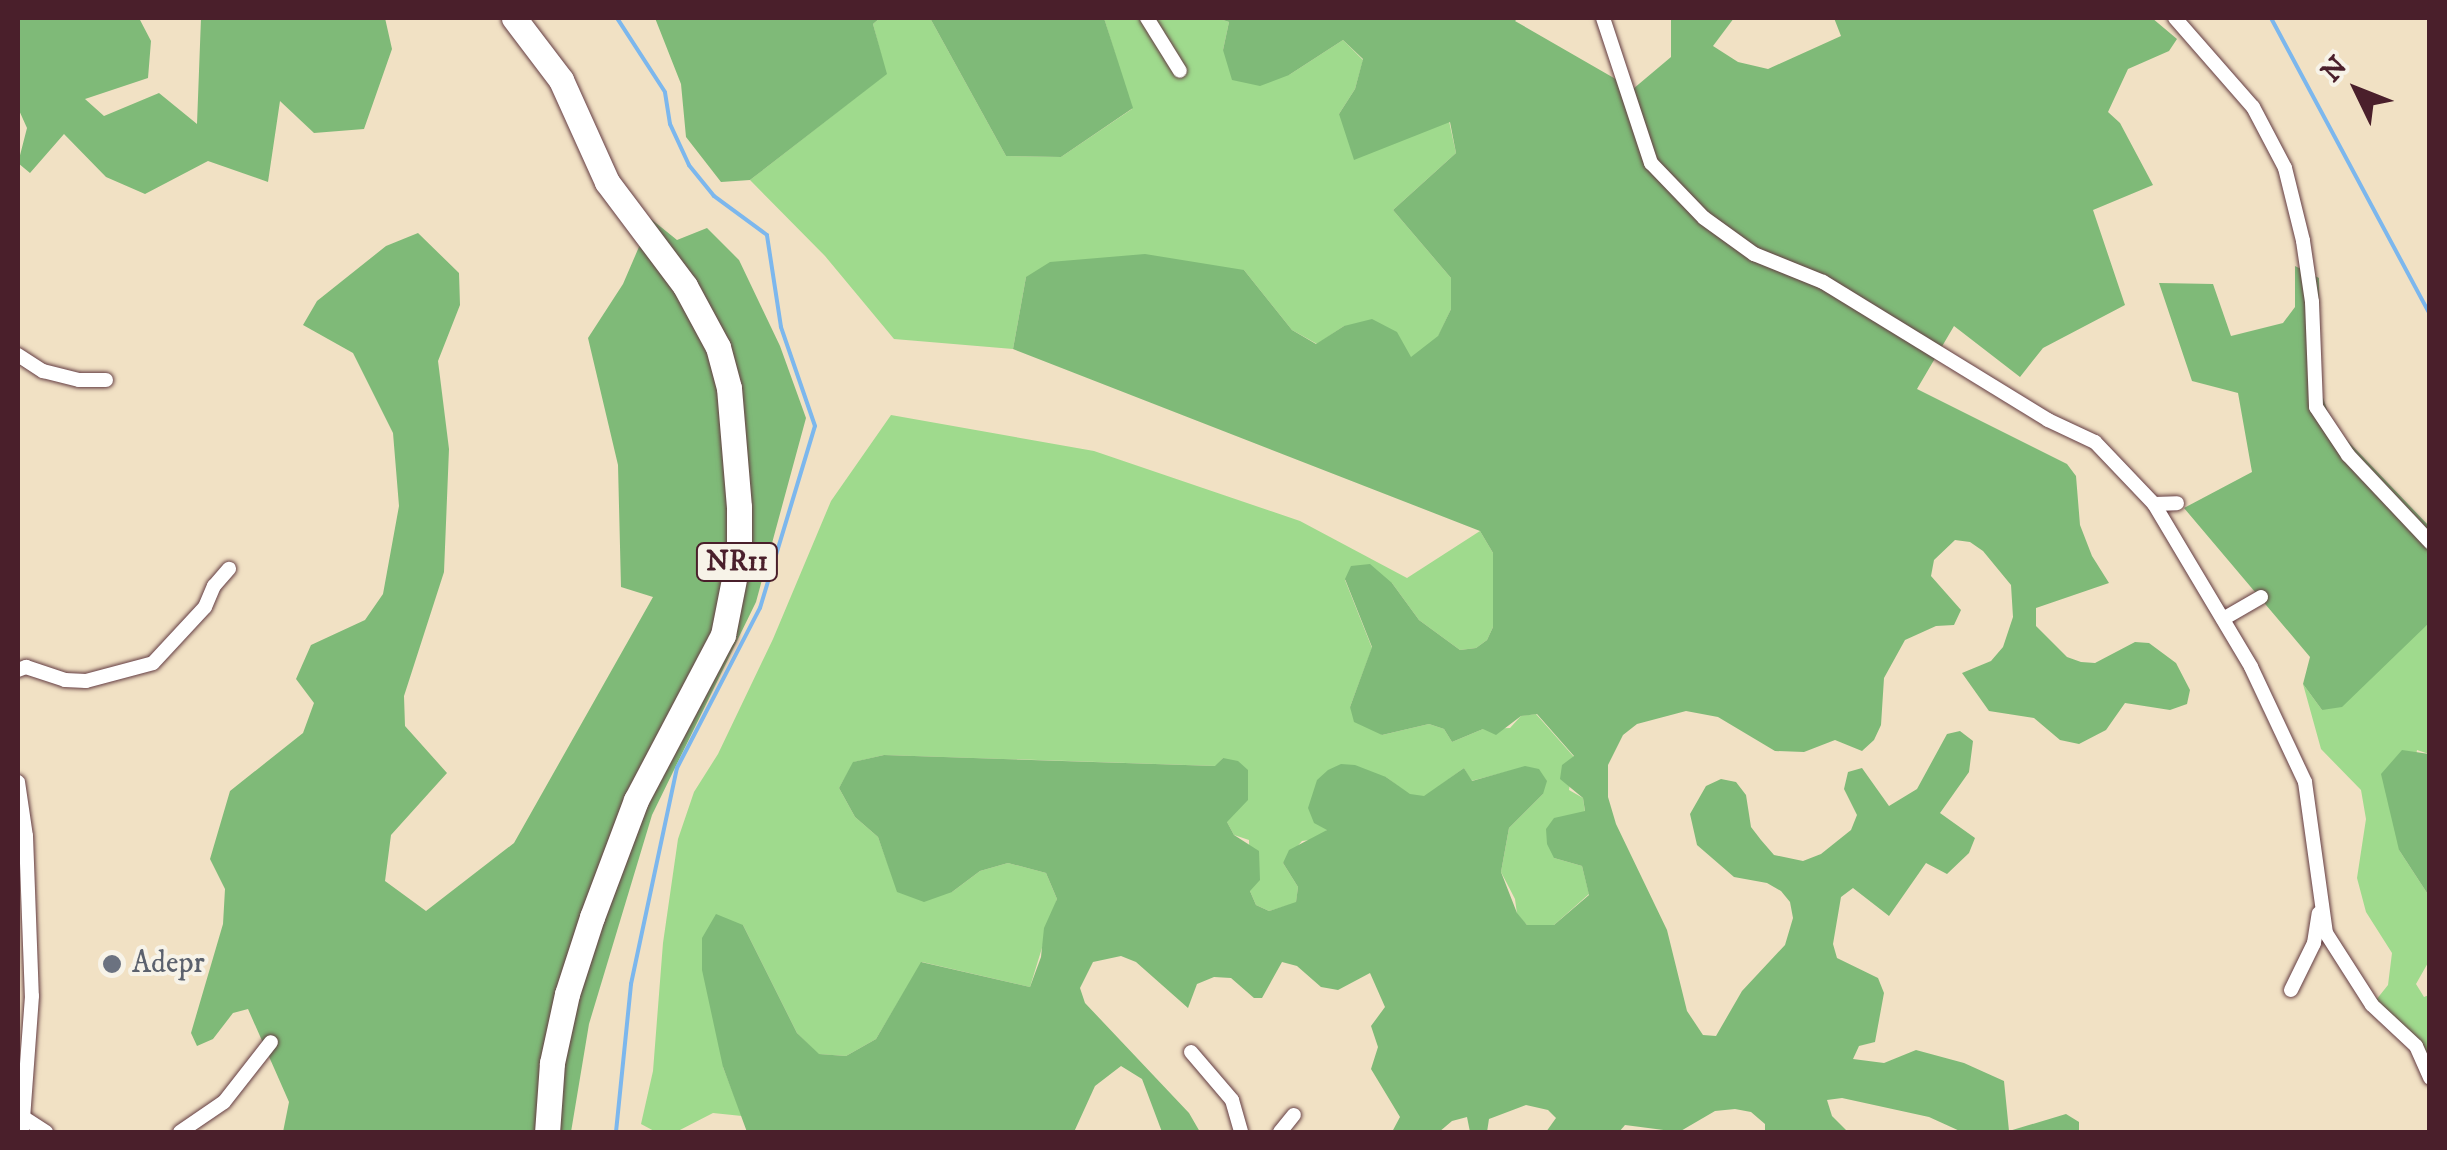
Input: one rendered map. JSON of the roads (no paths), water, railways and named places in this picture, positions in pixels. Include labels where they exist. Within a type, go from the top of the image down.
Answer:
[{"type":"highway","name":"NR11","points":[[514,18],[561,80],[607,182],[685,286],[718,347],[731,402],[739,507],[739,554],[722,635],[636,800],[566,994],[552,1063],[546,1132]]},
{"type":"street","points":[[1148,18],[1180,71]]},
{"type":"street","points":[[1603,18],[1651,163],[1704,218],[1754,254],[1823,282],[2048,420],[2095,442],[2154,504],[2251,667],[2304,782],[2312,811],[2320,908],[2326,934],[2372,1005],[2416,1046],[2430,1078]]},
{"type":"street","points":[[2175,18],[2252,107],[2284,168],[2303,240],[2312,302],[2316,406],[2348,455],[2430,542]]},
{"type":"street","points":[[18,355],[44,371],[79,380],[106,380]]},
{"type":"street","points":[[2154,504],[2177,503]]},
{"type":"street","points":[[18,670],[26,667],[65,680],[86,681],[154,663],[205,607],[214,586],[229,570]]},
{"type":"street","points":[[2223,618],[2261,598]]},
{"type":"street","points":[[18,782],[30,913],[32,996],[24,1126],[46,1132]]},
{"type":"street","points":[[2292,990],[2314,943],[2320,908]]},
{"type":"street","points":[[180,1132],[224,1102],[271,1042]]},
{"type":"street","points":[[1191,1052],[1232,1100],[1242,1132]]},
{"type":"street","points":[[1280,1132],[1294,1115]]},
{"type":"waterway","points":[[616,1132],[631,984],[677,768],[760,608],[815,426],[781,327],[767,235],[714,196],[689,165],[670,124],[665,92],[617,18]]},
{"type":"waterway","points":[[2271,18],[2430,314]]},
{"type":"place","name":"Adepr","points":[[112,964]]}]
